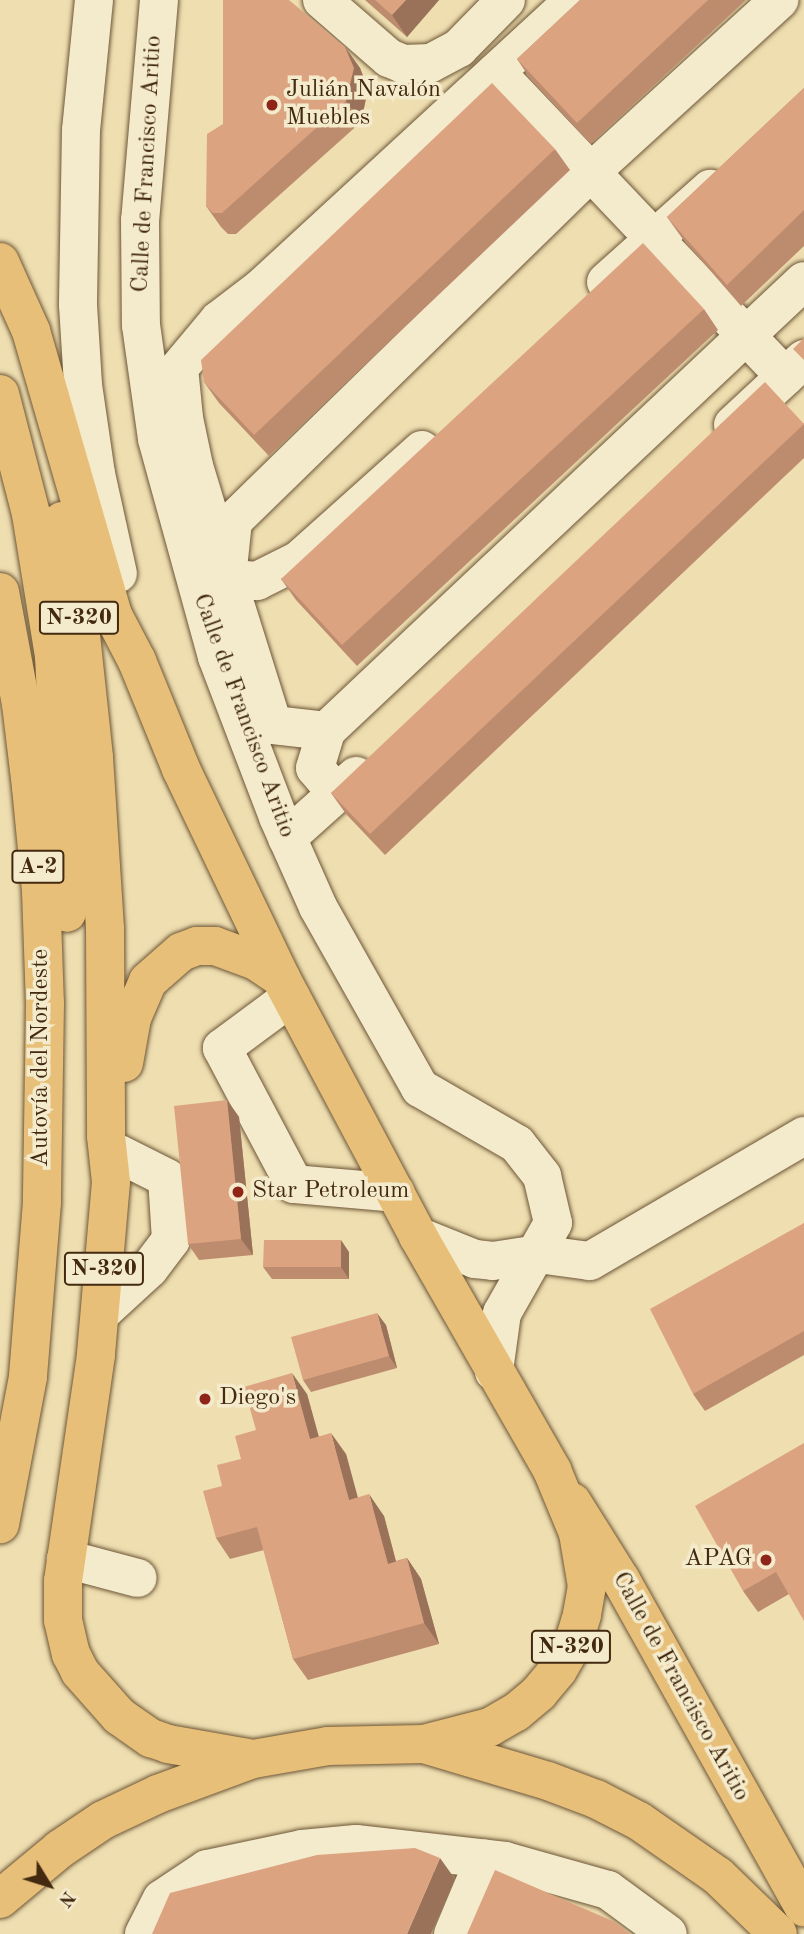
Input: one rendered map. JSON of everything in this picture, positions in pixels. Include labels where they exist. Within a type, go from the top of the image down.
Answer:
[{"type":"main road","name":"N-320","points":[[115,1168],[106,1136],[105,929],[88,688],[71,565],[60,508],[0,262],[31,331],[113,615],[137,661],[181,769],[286,987],[418,1236],[552,1470],[578,1533],[584,1557],[587,1586],[573,1644],[539,1693],[516,1712],[472,1733],[424,1744],[328,1746],[253,1759],[185,1749],[151,1738],[105,1703],[80,1672],[66,1639],[62,1600],[101,1313],[115,1168],[126,1041],[148,981],[181,953],[197,946],[215,946],[256,961],[286,987]]},
{"type":"main road","points":[[0,394],[31,514],[54,656],[60,735],[69,976],[44,1144]]},
{"type":"main road","name":"Autovía del Nordeste","points":[[0,592],[21,704],[41,891],[45,1003],[44,1144],[28,1377],[0,1524]]},
{"type":"main road","name":"Calle de Francisco Aritio","points":[[552,1470],[621,1580],[804,1907]]},
{"type":"main road","points":[[424,1744],[548,1781],[596,1799],[628,1816],[678,1846],[718,1877],[778,1934]]},
{"type":"main road","points":[[0,1899],[60,1849],[103,1820],[158,1794],[253,1759]]},
{"type":"street","points":[[94,0],[81,130],[78,305],[83,384],[96,474],[137,661]]},
{"type":"street","name":"Calle de Francisco Aritio","points":[[159,0],[140,220],[141,325],[157,439],[213,587],[221,668],[287,838],[318,907],[421,1088],[517,1144],[542,1176],[553,1223],[538,1254],[502,1313],[494,1371]]},
{"type":"street","points":[[322,0],[389,58],[403,64],[431,63],[459,48],[506,0]]},
{"type":"street","points":[[287,838],[289,780],[273,724],[213,587],[184,418],[179,368],[219,320],[261,288],[574,0]]},
{"type":"street","points":[[213,587],[233,521],[592,171],[779,0]]},
{"type":"street","points":[[496,72],[592,171],[744,337],[794,368],[708,448]]},
{"type":"street","points":[[584,303],[738,163]]},
{"type":"street","points":[[337,794],[315,768],[326,731],[804,281]]},
{"type":"street","points":[[213,587],[257,581],[299,561],[452,422]]},
{"type":"street","points":[[273,724],[326,731]]},
{"type":"street","points":[[287,838],[377,756]]},
{"type":"street","points":[[286,987],[222,1048],[294,1184],[396,1194]]},
{"type":"street","points":[[418,1236],[475,1259],[513,1259],[538,1254],[590,1261],[804,1136]]},
{"type":"street","points":[[234,1158],[274,1146]]},
{"type":"street","points":[[101,1313],[149,1269],[171,1240],[181,1174],[115,1168]]},
{"type":"street","points":[[66,1559],[138,1578]]},
{"type":"street","points":[[144,1934],[162,1899],[206,1869],[302,1849],[356,1844],[505,1861],[608,1890],[668,1934]]},
{"type":"street","points":[[453,1934],[485,1858]]},
{"type":"building","points":[[223,0],[289,0],[345,47],[354,68],[346,101],[222,213],[213,213],[206,206],[207,134],[223,124]]},
{"type":"building","points":[[375,0],[406,0],[392,15]]},
{"type":"building","points":[[580,0],[708,0],[577,123],[517,59]]},
{"type":"building","points":[[492,83],[555,149],[254,435],[204,382],[201,360]]},
{"type":"building","points":[[804,88],[804,210],[727,285],[667,217]]},
{"type":"building","points":[[643,243],[704,309],[342,645],[281,579]]},
{"type":"building","points":[[804,338],[804,360],[793,349]]},
{"type":"building","points":[[765,382],[804,424],[370,834],[331,793]]},
{"type":"building","points":[[227,1100],[241,1239],[188,1244],[174,1106]]},
{"type":"building","points":[[804,1223],[804,1331],[693,1394],[650,1309]]},
{"type":"building","points":[[264,1240],[341,1240],[341,1267],[263,1267]]},
{"type":"building","points":[[377,1313],[389,1356],[303,1380],[291,1337]]},
{"type":"building","points":[[292,1373],[310,1439],[331,1433],[349,1500],[369,1494],[388,1564],[407,1558],[424,1623],[293,1659],[257,1527],[216,1538],[203,1491],[222,1486],[217,1465],[241,1459],[235,1436],[256,1430],[244,1387]]},
{"type":"building","name":"APAG","points":[[804,1443],[804,1621],[776,1572],[743,1591],[695,1506]]},
{"type":"building","points":[[415,1848],[440,1858],[407,1934],[152,1934],[170,1893],[317,1855]]},
{"type":"building","points":[[495,1870],[615,1922],[630,1934],[467,1934]]},
{"type":"place","name":"Julián Navalón Muebles","points":[[272,105]]},
{"type":"place","name":"Star Petroleum","points":[[238,1192]]},
{"type":"place","name":"Diego's","points":[[205,1399]]},
{"type":"place","name":"APAG","points":[[766,1560]]}]
